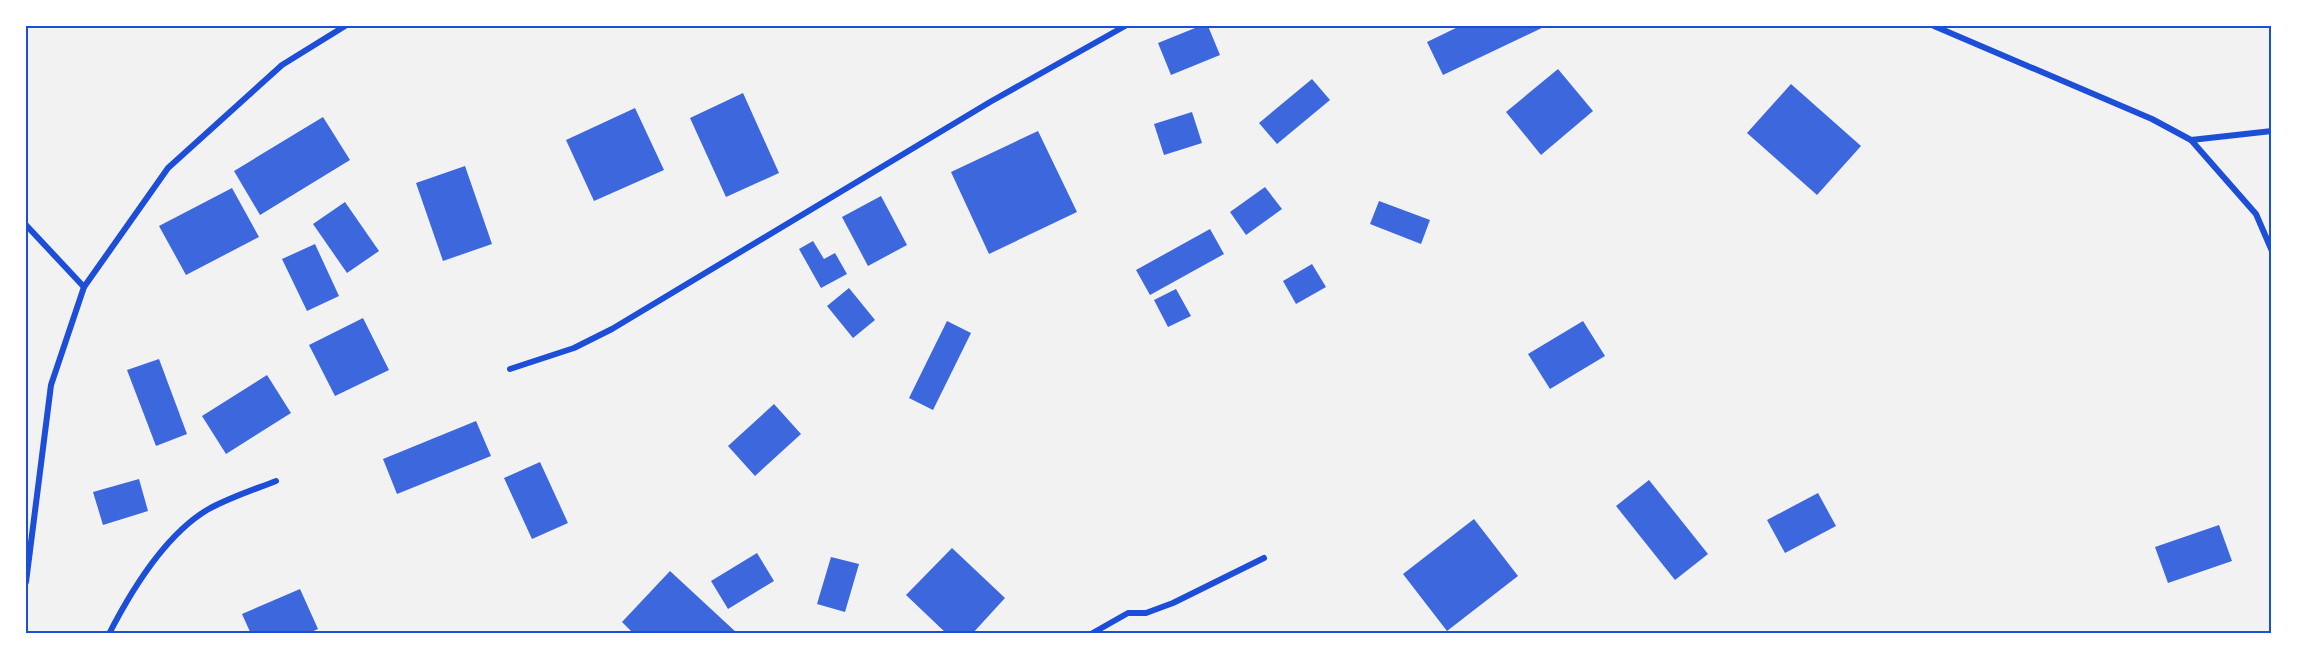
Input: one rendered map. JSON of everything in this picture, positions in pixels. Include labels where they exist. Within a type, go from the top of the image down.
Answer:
[{"type":"street","points":[[26,582],[51,386],[84,287],[168,168],[282,65],[345,26]]},
{"type":"street","points":[[510,369],[574,348],[612,329],[990,102],[1125,26]]},
{"type":"street","points":[[1934,26],[2152,119],[2191,140],[2256,214],[2271,251]]},
{"type":"street","points":[[2191,140],[2271,131]]},
{"type":"street","points":[[26,225],[84,287]]},
{"type":"street","points":[[109,633],[132,590],[167,546],[189,525],[204,512],[222,502],[276,481]]},
{"type":"street","points":[[1091,633],[1128,613],[1146,613],[1173,603],[1264,558]]},
{"type":"building","points":[[1200,26],[1208,26],[1220,55],[1171,75],[1158,43]]},
{"type":"building","points":[[1460,26],[1546,26],[1443,75],[1427,42]]},
{"type":"building","points":[[1558,69],[1593,111],[1541,155],[1506,112]]},
{"type":"building","points":[[1312,79],[1330,100],[1277,144],[1259,123]]},
{"type":"building","points":[[1791,84],[1861,146],[1817,195],[1747,133]]},
{"type":"building","points":[[743,93],[779,173],[726,197],[690,118]]},
{"type":"building","points":[[635,108],[664,170],[594,201],[566,140]]},
{"type":"building","points":[[1192,112],[1202,143],[1164,155],[1154,124]]},
{"type":"building","points":[[323,117],[350,160],[260,215],[234,171]]},
{"type":"building","points":[[1038,131],[1077,212],[989,254],[951,172]]},
{"type":"building","points":[[465,166],[492,244],[443,261],[416,183]]},
{"type":"building","points":[[1265,187],[1282,209],[1246,235],[1230,212]]},
{"type":"building","points":[[232,188],[259,237],[186,275],[159,226]]},
{"type":"building","points":[[881,196],[907,245],[868,266],[842,217]]},
{"type":"building","points":[[1379,201],[1430,220],[1421,244],[1370,224]]},
{"type":"building","points":[[345,202],[379,251],[347,273],[313,224]]},
{"type":"building","points":[[1210,229],[1224,254],[1150,295],[1136,270]]},
{"type":"building","points":[[813,241],[824,259],[835,253],[847,274],[821,288],[799,249]]},
{"type":"building","points":[[315,244],[339,296],[307,311],[282,259]]},
{"type":"building","points":[[1312,264],[1326,287],[1296,304],[1283,281]]},
{"type":"building","points":[[849,288],[875,320],[853,338],[827,306]]},
{"type":"building","points":[[1176,289],[1191,316],[1168,327],[1154,300]]},
{"type":"building","points":[[363,318],[389,370],[335,396],[309,345]]},
{"type":"building","points":[[947,321],[971,333],[933,410],[909,398]]},
{"type":"building","points":[[1583,321],[1605,356],[1550,389],[1528,354]]},
{"type":"building","points":[[159,359],[187,434],[156,446],[127,370]]},
{"type":"building","points":[[267,375],[291,413],[226,454],[202,416]]},
{"type":"building","points":[[774,404],[801,434],[755,476],[728,446]]},
{"type":"building","points":[[476,421],[491,456],[397,494],[383,459]]},
{"type":"building","points":[[540,462],[568,523],[532,539],[504,478]]},
{"type":"building","points":[[139,479],[148,511],[103,525],[93,492]]},
{"type":"building","points":[[1649,480],[1708,554],[1675,580],[1616,506]]},
{"type":"building","points":[[1818,493],[1836,526],[1785,553],[1767,520]]},
{"type":"building","points":[[1474,519],[1518,576],[1447,631],[1403,574]]},
{"type":"building","points":[[2219,525],[2232,561],[2168,583],[2155,547]]},
{"type":"building","points":[[952,548],[1005,598],[972,634],[947,634],[906,595]]},
{"type":"building","points":[[757,553],[774,581],[728,609],[711,581]]},
{"type":"building","points":[[831,557],[859,564],[845,612],[817,604]]},
{"type":"building","points":[[670,571],[738,634],[634,634],[622,622]]},
{"type":"building","points":[[300,589],[318,629],[307,634],[251,634],[242,614]]}]
